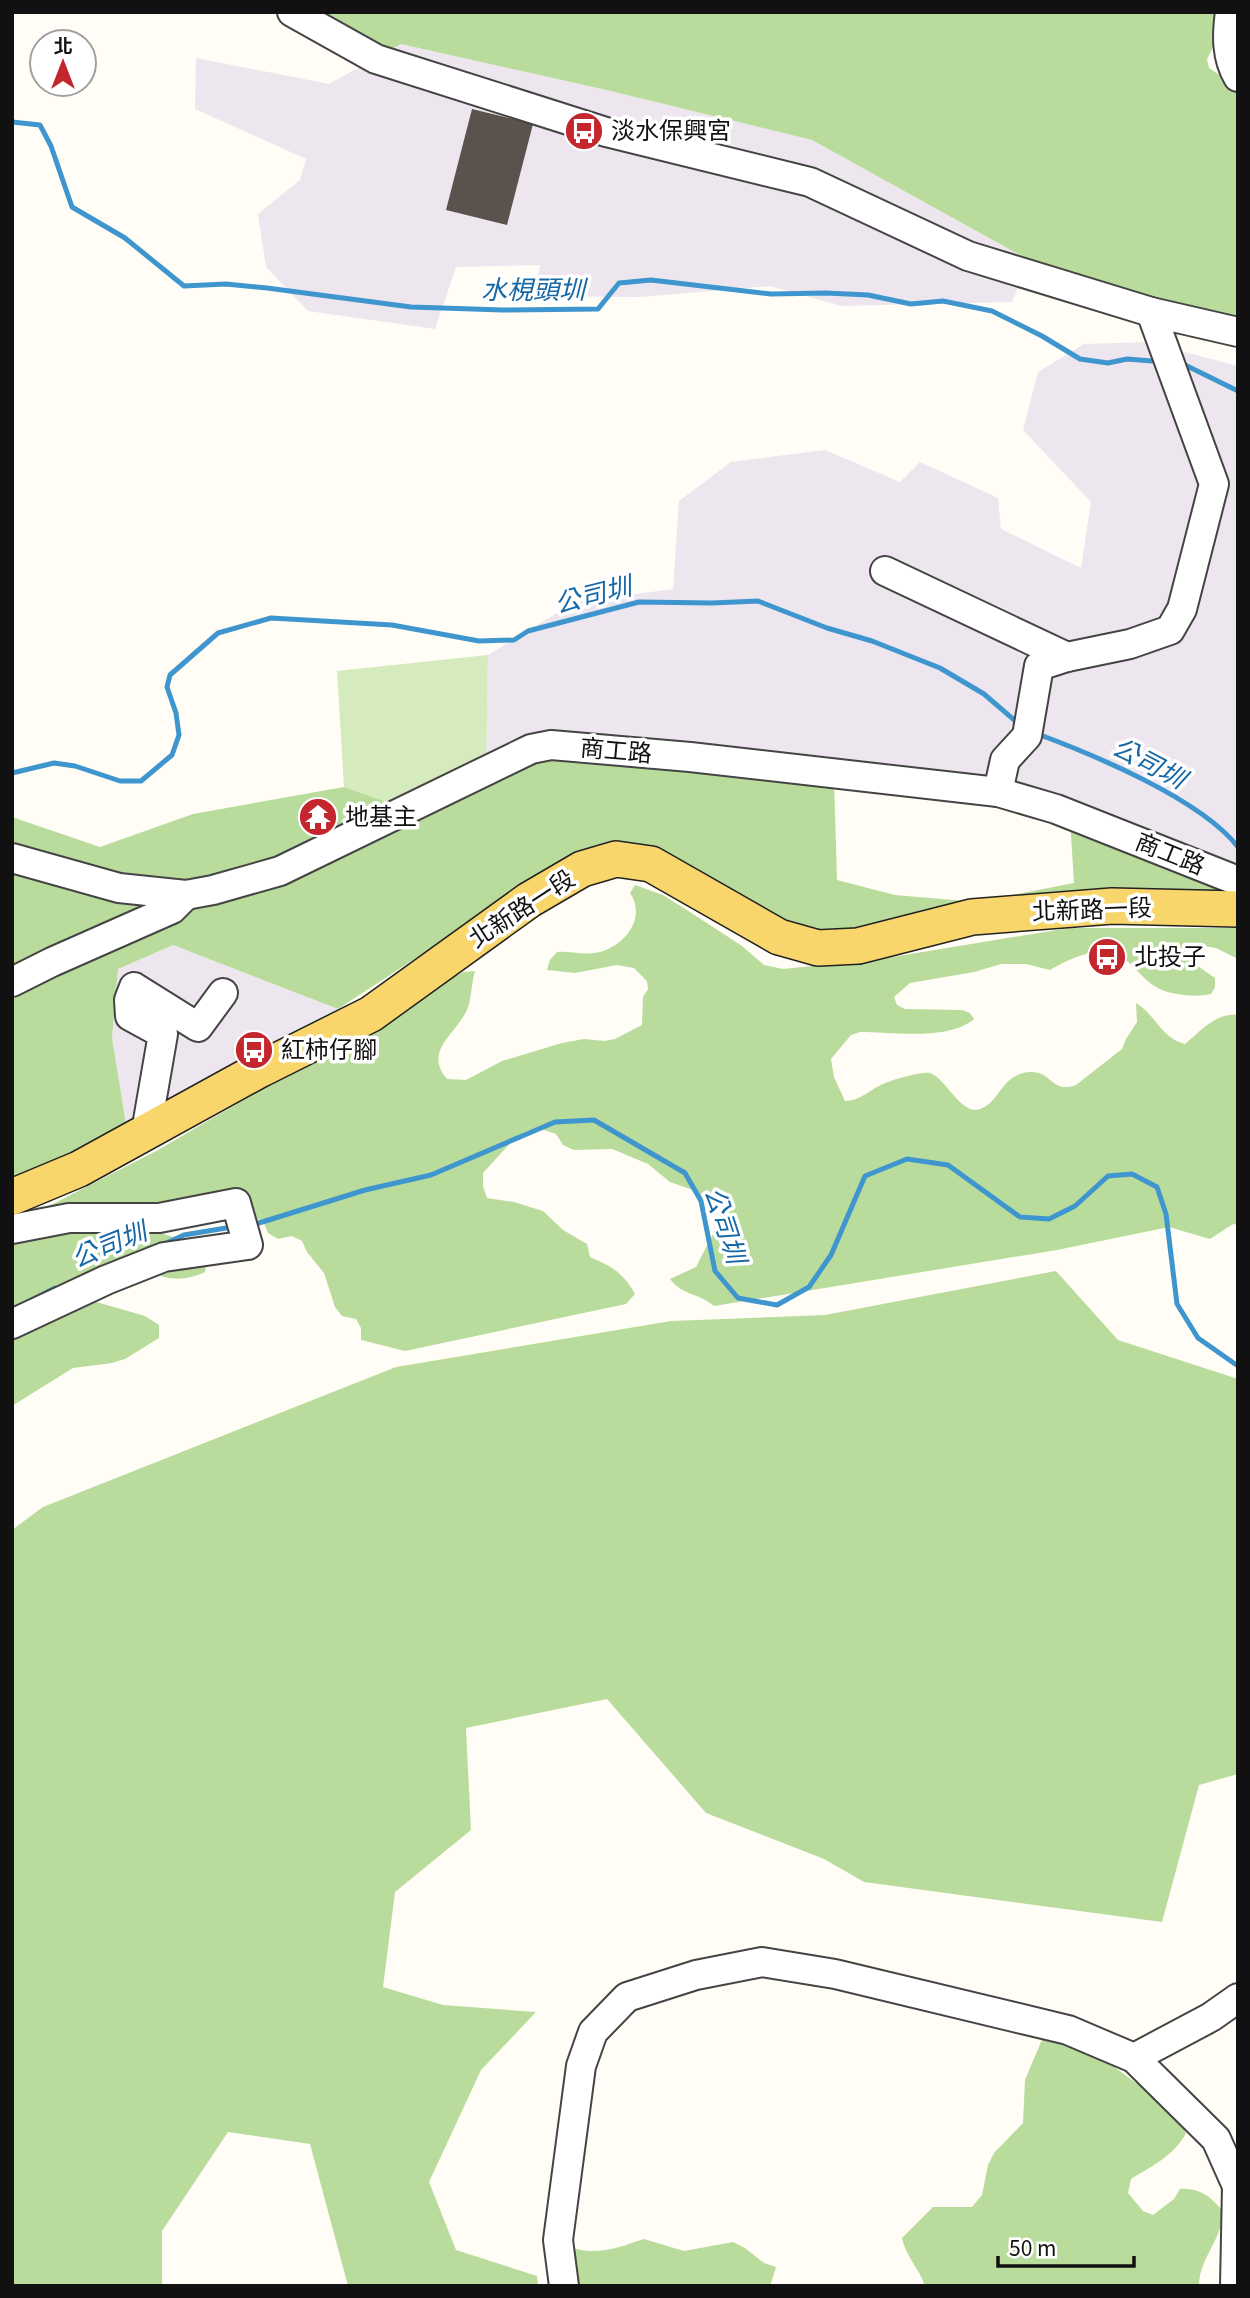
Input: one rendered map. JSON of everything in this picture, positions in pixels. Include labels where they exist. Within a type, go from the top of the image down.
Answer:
[{"type":"main road","name":"北新路一段","points":[[12,1197],[79,1169],[259,1070],[371,1014],[529,900],[582,869],[616,859],[652,864],[779,937],[818,948],[858,946],[972,917],[1112,906],[1238,909]]},
{"type":"street","points":[[292,12],[376,59],[606,132],[810,182],[968,256],[1151,312],[1238,332]]},
{"type":"street","points":[[1230,12],[1228,51],[1238,77]]},
{"type":"street","points":[[998,792],[1005,760],[1029,728],[1039,666],[1066,657],[1130,645],[1170,630],[1182,609],[1214,484],[1151,312]]},
{"type":"street","points":[[885,570],[1066,657]]},
{"type":"street","name":"商工路","points":[[12,858],[119,888],[186,895],[213,890],[280,871],[530,748],[551,745],[690,757],[998,792],[1056,809],[1238,881]]},
{"type":"street","points":[[12,982],[172,909],[186,895]]},
{"type":"street","points":[[146,1132],[163,1034],[130,1016],[129,1000],[134,987],[198,1027],[223,993]]},
{"type":"street","points":[[12,1229],[69,1218],[159,1218],[236,1203],[248,1245],[164,1257],[106,1280],[12,1324]]},
{"type":"street","points":[[564,2286],[558,2240],[581,2066],[593,2032],[627,1997],[695,1975],[762,1962],[835,1974],[1069,2030],[1134,2059],[1216,2139],[1237,2186],[1235,2286]]},
{"type":"street","points":[[1134,2059],[1211,2017],[1238,1998]]},
{"type":"shaded area","points":[[401,44],[812,140],[1029,260],[1012,302],[841,306],[770,286],[640,297],[534,296],[540,265],[456,267],[435,329],[308,311],[266,267],[258,214],[300,180],[306,159],[195,109],[196,58],[329,84]]},
{"type":"shaded area","points":[[1147,342],[1238,366],[1238,884],[1070,820],[977,797],[834,779],[486,779],[488,655],[575,602],[673,589],[679,501],[731,462],[825,450],[900,482],[920,462],[998,498],[1001,529],[1081,568],[1091,502],[1023,430],[1038,372],[1084,344]]},
{"type":"shaded area","points":[[173,945],[338,1009],[127,1130],[112,1038],[118,969]]},
{"type":"green space","points":[[293,12],[1225,12],[1220,34],[1207,59],[1209,68],[1238,84],[1238,318],[1128,294],[1029,260],[812,140],[401,44],[379,56]]},
{"type":"green space","points":[[488,655],[486,779],[410,810],[344,787],[337,671]]},
{"type":"green space","points":[[557,752],[834,779],[837,880],[895,895],[977,902],[1074,883],[1070,820],[1238,884],[1238,904],[807,942],[774,926],[573,855],[338,1009],[173,945],[118,969],[112,1038],[127,1130],[12,1181],[12,817],[100,847],[193,814],[344,787],[410,810]]},
{"type":"green space","points":[[635,885],[663,895],[742,946],[764,965],[783,969],[880,959],[1069,928],[1238,928],[1238,959],[1216,948],[1197,945],[1192,952],[1192,962],[1215,978],[1215,987],[1211,994],[1196,996],[1162,990],[1149,982],[1125,959],[1112,953],[1084,954],[1050,970],[1026,964],[1001,964],[974,972],[910,983],[894,997],[897,1005],[905,1009],[962,1010],[970,1013],[974,1019],[963,1026],[920,1034],[860,1032],[851,1035],[831,1059],[834,1077],[845,1101],[859,1098],[896,1079],[930,1073],[960,1102],[973,1110],[987,1106],[1006,1083],[1019,1074],[1037,1072],[1061,1086],[1076,1085],[1122,1049],[1137,1022],[1136,1003],[1164,1032],[1185,1044],[1216,1020],[1238,1015],[1238,1225],[1233,1224],[1210,1239],[1169,1227],[1057,1250],[714,1306],[680,1288],[670,1279],[696,1267],[715,1230],[719,1215],[693,1190],[670,1182],[648,1164],[612,1149],[574,1150],[563,1145],[556,1134],[544,1130],[529,1130],[517,1136],[483,1173],[487,1198],[514,1202],[543,1211],[563,1230],[587,1244],[590,1257],[616,1271],[631,1287],[635,1294],[626,1304],[405,1351],[361,1340],[361,1328],[356,1319],[342,1316],[335,1307],[324,1273],[307,1252],[302,1241],[292,1236],[278,1239],[268,1233],[263,1221],[251,1218],[208,1220],[152,1230],[197,1245],[207,1257],[205,1272],[189,1278],[173,1279],[142,1267],[93,1301],[145,1316],[159,1325],[159,1338],[125,1359],[73,1368],[12,1406],[12,1225],[158,1150],[463,972],[475,971],[467,1010],[440,1051],[438,1060],[447,1079],[466,1080],[502,1061],[562,1043],[584,1039],[615,1039],[642,1025],[643,997],[648,989],[647,981],[634,968],[617,965],[575,973],[547,970],[550,960],[557,952],[595,953],[614,946],[623,939],[634,922],[636,913],[630,893]]},
{"type":"green space","points":[[1056,1271],[1118,1340],[1238,1379],[1238,1774],[1199,1785],[1162,1922],[864,1882],[824,1859],[706,1813],[607,1699],[466,1728],[471,1830],[395,1892],[383,1987],[443,2005],[536,2012],[481,2070],[429,2182],[456,2250],[537,2276],[538,2286],[348,2286],[310,2144],[228,2132],[162,2231],[162,2286],[12,2286],[12,1530],[43,1507],[396,1367],[671,1321],[825,1315]]},
{"type":"green space","points":[[1046,2030],[1113,2066],[1174,2111],[1186,2133],[1169,2154],[1131,2179],[1128,2193],[1143,2211],[1153,2215],[1174,2199],[1180,2189],[1204,2194],[1223,2211],[1219,2231],[1203,2266],[1199,2286],[925,2286],[902,2238],[933,2207],[972,2207],[982,2195],[988,2165],[994,2153],[1023,2123],[1025,2080]]},
{"type":"green space","points":[[644,2239],[684,2251],[733,2242],[764,2263],[776,2267],[770,2286],[563,2286],[563,2245],[594,2251]]},
{"type":"building","points":[[472,109],[533,124],[507,225],[446,210]]},
{"type":"waterway","name":"水梘頭圳","points":[[12,122],[40,125],[51,146],[72,207],[125,238],[184,286],[226,284],[411,307],[503,310],[598,309],[619,283],[651,280],[771,294],[868,295],[911,304],[943,301],[992,311],[1080,359],[1108,363],[1127,359],[1152,361]]},
{"type":"waterway","name":"水梘頭圳","points":[[1183,364],[1238,391]]},
{"type":"waterway","name":"公司圳","points":[[12,773],[54,763],[75,766],[120,781],[141,781],[172,755],[179,735],[176,713],[167,687],[170,675],[218,633],[271,618],[392,625],[479,641],[514,640],[528,631],[639,602],[758,601],[940,668],[984,694],[1020,725]]},
{"type":"waterway","name":"公司圳","points":[[1035,733],[1115,766],[1173,795],[1221,829],[1238,847]]},
{"type":"waterway","name":"公司圳","points":[[259,1223],[365,1190],[431,1175],[555,1122],[594,1120],[685,1173],[701,1201],[715,1271],[738,1298],[777,1305],[809,1287],[831,1255],[865,1176],[907,1159],[948,1165],[1020,1217],[1049,1219],[1075,1206],[1108,1176],[1132,1174],[1157,1187],[1166,1214],[1177,1304],[1198,1338],[1238,1366]]},
{"type":"waterway","name":"公司圳","points":[[162,1245],[184,1235],[226,1228]]},
{"type":"waterway","name":"公司圳","points":[[30,1301],[55,1288]]},
{"type":"place","name":"淡水保興宮","points":[[584,131]]},
{"type":"place","name":"地基主","points":[[318,817]]},
{"type":"place","name":"北投子","points":[[1107,957]]},
{"type":"place","name":"紅柿仔腳","points":[[254,1050]]}]
